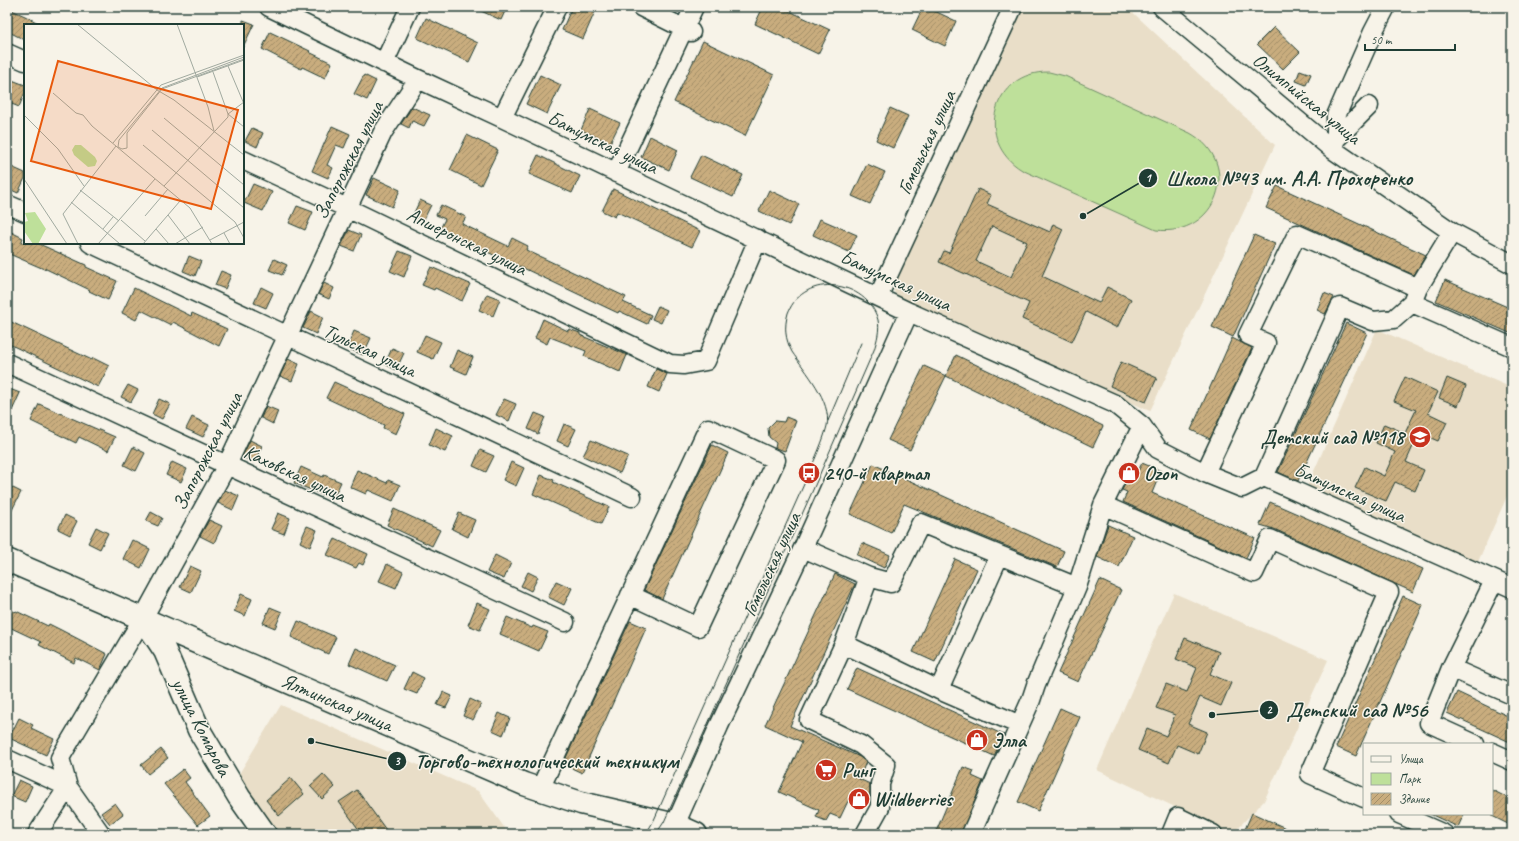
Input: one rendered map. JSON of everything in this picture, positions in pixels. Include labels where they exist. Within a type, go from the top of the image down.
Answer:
[{"type":"main road","name":"Ялтинская улица","points":[[7,560],[524,784],[580,803],[674,830],[696,834]]},
{"type":"main road","name":"улица Комарова","points":[[143,618],[165,651],[199,730],[240,797],[265,834]]},
{"type":"street","name":"Батумская улица","points":[[268,7],[909,312],[1115,404],[1142,426],[1158,448],[1205,473],[1242,488],[1264,476],[1512,588]]},
{"type":"street","points":[[384,63],[410,7]]},
{"type":"street","points":[[502,118],[557,7]]},
{"type":"street","points":[[641,7],[687,30]]},
{"type":"street","points":[[616,173],[687,30],[694,7]]},
{"type":"street","name":"Гомельская улица","points":[[878,296],[1013,7]]},
{"type":"street","name":"Олимпийская улица","points":[[1162,7],[1334,144],[1452,232],[1512,264]]},
{"type":"street","points":[[1334,144],[1336,116],[1373,32],[1386,7]]},
{"type":"street","points":[[7,53],[24,61]]},
{"type":"street","name":"Запорожская улица","points":[[68,787],[60,758],[143,618],[227,465],[383,132],[418,79]]},
{"type":"street","points":[[1334,144],[1369,106]]},
{"type":"street","name":"Апшеронская улица","points":[[244,160],[347,208],[670,364],[684,365],[706,361],[758,240]]},
{"type":"street","points":[[7,204],[24,212]]},
{"type":"street","points":[[1264,476],[1340,307],[1373,321],[1394,319],[1415,295],[1452,232]]},
{"type":"street","points":[[1205,473],[1266,343],[1248,334],[1297,234],[1512,347]]},
{"type":"street","name":"Тульская улица","points":[[92,244],[632,497]]},
{"type":"street","name":"Гомельская улица","points":[[674,830],[719,726],[803,548],[909,312]]},
{"type":"street","name":"Каховская улица","points":[[7,364],[565,622]]},
{"type":"street","points":[[971,834],[1020,725],[1077,587],[1103,505],[1142,426]]},
{"type":"street","points":[[540,789],[630,595],[708,428],[776,460],[698,627],[630,595]]},
{"type":"street","points":[[1103,505],[1254,573],[1270,539],[1389,592],[1310,774],[1363,798]]},
{"type":"street","points":[[803,548],[869,577],[891,583],[921,523],[1077,587]]},
{"type":"street","points":[[939,690],[999,556]]},
{"type":"street","points":[[865,834],[880,807],[880,784],[886,765],[862,745],[809,720],[844,644],[869,577]]},
{"type":"street","points":[[1472,743],[1429,723],[1451,668],[1494,581]]},
{"type":"street","points":[[844,644],[939,690],[1020,725]]},
{"type":"street","points":[[1451,668],[1512,695]]},
{"type":"street","points":[[1493,752],[1512,761]]},
{"type":"street","points":[[7,759],[68,787],[101,834]]},
{"type":"street","points":[[37,834],[68,787]]},
{"type":"street","points":[[1401,815],[1444,834]]},
{"type":"street","points":[[1171,834],[1178,817],[1213,834]]},
{"type":"shaded area","points":[[1019,7],[1127,7],[1275,145],[1150,411],[897,297],[892,287]]},
{"type":"shaded area","name":"Детский сад №118","points":[[1377,329],[1512,388],[1512,485],[1477,564],[1306,489]]},
{"type":"shaded area","points":[[1174,593],[1328,660],[1264,801],[1232,834],[1097,770]]},
{"type":"shaded area","points":[[281,705],[478,791],[509,834],[277,834],[237,777]]},
{"type":"green space","points":[[1049,72],[1065,76],[1190,133],[1207,146],[1216,162],[1219,179],[1216,196],[1208,211],[1195,222],[1177,229],[1156,230],[1022,170],[1007,157],[998,142],[994,126],[996,110],[1003,95],[1014,83],[1030,75]]},
{"type":"building","points":[[472,7],[507,7],[501,20]]},
{"type":"building","points":[[572,7],[597,7],[583,39],[562,30]]},
{"type":"building","points":[[763,7],[781,7],[830,30],[818,54],[755,24]]},
{"type":"building","points":[[923,7],[956,21],[945,46],[912,30]]},
{"type":"building","points":[[7,8],[40,24],[24,24],[24,40],[7,31]]},
{"type":"building","points":[[426,18],[478,43],[469,62],[417,38]]},
{"type":"building","points":[[243,20],[254,24],[244,45],[244,24]]},
{"type":"building","points":[[1274,27],[1300,52],[1283,69],[1257,44]]},
{"type":"building","points":[[270,32],[332,63],[325,78],[302,67],[301,69],[262,49]]},
{"type":"building","points":[[703,41],[774,75],[745,136],[674,102]]},
{"type":"building","points":[[1300,70],[1311,74],[1306,85],[1296,81]]},
{"type":"building","points":[[364,75],[376,81],[367,100],[354,94]]},
{"type":"building","points":[[540,75],[561,85],[547,114],[526,104]]},
{"type":"building","points":[[12,80],[24,85],[24,94],[19,107],[7,102],[7,92]]},
{"type":"building","points":[[412,107],[430,115],[424,126],[412,121],[409,128],[401,124]]},
{"type":"building","points":[[890,108],[908,116],[893,148],[876,140]]},
{"type":"building","points":[[590,109],[620,123],[610,143],[581,130]]},
{"type":"building","points":[[332,126],[350,134],[344,148],[336,145],[327,165],[333,168],[328,178],[312,171]]},
{"type":"building","points":[[252,128],[263,133],[257,147],[245,141]]},
{"type":"building","points":[[467,135],[498,150],[481,185],[450,170]]},
{"type":"building","points":[[650,136],[678,150],[669,170],[641,157]]},
{"type":"building","points":[[538,155],[580,176],[572,193],[529,174]]},
{"type":"building","points":[[701,155],[743,175],[733,197],[690,177]]},
{"type":"building","points":[[867,164],[885,172],[870,204],[852,196]]},
{"type":"building","points":[[7,165],[24,173],[24,180],[18,193],[7,188]]},
{"type":"building","points":[[374,178],[400,190],[392,207],[366,195]]},
{"type":"building","points":[[253,184],[272,192],[263,211],[244,203]]},
{"type":"building","points":[[1277,186],[1426,255],[1414,275],[1266,208]]},
{"type":"building","points":[[613,189],[700,231],[692,247],[617,212],[615,217],[602,211]]},
{"type":"building","points":[[978,189],[991,195],[987,204],[1050,232],[1053,224],[1063,229],[1042,276],[1099,303],[1107,287],[1131,299],[1117,328],[1086,312],[1072,342],[1022,319],[1029,303],[939,262],[944,251],[949,253]],"holes":[[[992,226],[1027,242],[1011,277],[976,261]]]},
{"type":"building","points":[[769,190],[799,204],[789,225],[759,211]]},
{"type":"building","points":[[420,200],[431,205],[423,221],[412,217]]},
{"type":"building","points":[[441,205],[466,217],[462,224],[508,246],[512,238],[528,246],[526,250],[626,297],[623,302],[651,315],[647,324],[619,311],[618,313],[519,266],[518,268],[456,237],[455,239],[439,231],[445,219],[436,215]]},
{"type":"building","points":[[297,206],[313,212],[305,230],[289,223]]},
{"type":"building","points":[[820,219],[857,235],[849,252],[813,235]]},
{"type":"building","points":[[7,230],[23,238],[21,243],[39,244],[117,281],[108,300],[44,268],[7,253]]},
{"type":"building","points":[[349,230],[361,235],[354,251],[341,246]]},
{"type":"building","points":[[1254,235],[1275,244],[1233,337],[1212,327]]},
{"type":"building","points":[[399,251],[412,256],[404,277],[390,271]]},
{"type":"building","points":[[189,256],[201,261],[195,276],[183,271]]},
{"type":"building","points":[[274,259],[287,265],[282,275],[269,270]]},
{"type":"building","points":[[431,267],[470,284],[462,301],[435,288],[434,290],[422,285]]},
{"type":"building","points":[[221,271],[231,275],[225,289],[215,285]]},
{"type":"building","points":[[1445,280],[1512,309],[1512,334],[1436,301]]},
{"type":"building","points":[[324,283],[334,288],[329,299],[318,294]]},
{"type":"building","points":[[261,287],[273,293],[266,308],[254,303]]},
{"type":"building","points":[[134,288],[191,316],[192,313],[227,329],[219,346],[173,322],[171,325],[141,310],[136,320],[122,313]]},
{"type":"building","points":[[1324,293],[1334,297],[1325,314],[1317,310]]},
{"type":"building","points":[[487,294],[500,299],[493,316],[479,310]]},
{"type":"building","points":[[658,306],[667,310],[661,323],[652,319]]},
{"type":"building","points":[[311,311],[323,317],[316,334],[303,328]]},
{"type":"building","points":[[543,319],[568,331],[569,329],[580,333],[580,335],[627,355],[620,372],[584,356],[586,351],[550,337],[547,344],[535,338]]},
{"type":"building","points":[[7,320],[92,360],[93,358],[109,366],[98,387],[7,343]]},
{"type":"building","points":[[1346,323],[1367,333],[1298,481],[1278,472]]},
{"type":"building","points":[[354,331],[371,338],[363,355],[347,348]]},
{"type":"building","points":[[425,335],[441,342],[433,359],[417,352]]},
{"type":"building","points":[[1232,338],[1252,348],[1210,439],[1191,430]]},
{"type":"building","points":[[392,348],[404,353],[396,370],[385,364]]},
{"type":"building","points":[[457,350],[473,357],[466,374],[450,367]]},
{"type":"building","points":[[956,355],[1103,426],[1093,447],[946,376]]},
{"type":"building","points":[[288,359],[299,364],[292,381],[280,376]]},
{"type":"building","points":[[1121,362],[1157,378],[1146,402],[1110,386]]},
{"type":"building","points":[[924,366],[946,376],[910,450],[888,440]]},
{"type":"building","points":[[656,369],[667,374],[659,392],[648,387]]},
{"type":"building","points":[[1405,377],[1438,392],[1428,413],[1447,422],[1438,441],[1419,433],[1406,462],[1424,470],[1415,491],[1395,482],[1386,501],[1355,488],[1365,467],[1384,476],[1395,452],[1376,443],[1384,424],[1405,433],[1416,410],[1394,401]]},
{"type":"building","points":[[1447,378],[1466,386],[1458,406],[1439,398]]},
{"type":"building","points":[[334,382],[405,414],[396,434],[383,428],[384,425],[326,398]]},
{"type":"building","points":[[128,385],[138,390],[131,402],[121,397]]},
{"type":"building","points":[[7,388],[20,393],[7,422]]},
{"type":"building","points":[[159,399],[170,404],[162,419],[152,414]]},
{"type":"building","points":[[504,399],[516,404],[509,421],[496,415]]},
{"type":"building","points":[[39,404],[115,437],[108,451],[79,437],[76,443],[31,421]]},
{"type":"building","points":[[266,406],[278,411],[273,424],[261,418]]},
{"type":"building","points":[[535,413],[545,417],[538,434],[528,429]]},
{"type":"building","points":[[192,417],[209,425],[203,437],[186,429]]},
{"type":"building","points":[[786,417],[796,421],[785,451],[775,448],[776,443],[769,437],[768,428],[775,421],[784,422]]},
{"type":"building","points":[[564,424],[576,429],[568,446],[557,441]]},
{"type":"building","points":[[436,428],[453,436],[445,452],[429,445]]},
{"type":"building","points":[[250,440],[262,446],[254,462],[242,457]]},
{"type":"building","points":[[591,440],[628,456],[620,473],[583,456]]},
{"type":"building","points":[[712,445],[728,453],[662,599],[644,590]]},
{"type":"building","points":[[133,447],[145,453],[136,471],[124,465]]},
{"type":"building","points":[[480,450],[494,456],[486,472],[473,466]]},
{"type":"building","points":[[172,462],[187,469],[181,482],[166,475]]},
{"type":"building","points":[[511,462],[524,468],[516,486],[503,480]]},
{"type":"building","points":[[1142,463],[1161,471],[1152,493],[1255,538],[1246,558],[1123,502],[1127,492],[1122,490],[1133,469],[1138,471]]},
{"type":"building","points":[[873,464],[1064,551],[1057,567],[904,504],[891,533],[850,514]]},
{"type":"building","points":[[301,467],[323,477],[324,475],[341,482],[333,499],[294,483]]},
{"type":"building","points":[[357,470],[387,483],[388,480],[400,485],[393,501],[368,490],[366,494],[350,487]]},
{"type":"building","points":[[541,475],[554,480],[553,482],[609,507],[601,524],[533,494]]},
{"type":"building","points":[[7,485],[21,492],[7,520]]},
{"type":"building","points":[[225,490],[239,496],[233,510],[218,503]]},
{"type":"building","points":[[1270,502],[1423,569],[1413,592],[1274,529],[1260,525]]},
{"type":"building","points":[[394,509],[440,530],[432,546],[387,525]]},
{"type":"building","points":[[151,512],[162,518],[158,526],[146,521]]},
{"type":"building","points":[[278,513],[290,518],[284,534],[271,529]]},
{"type":"building","points":[[459,513],[475,520],[468,537],[452,529]]},
{"type":"building","points":[[65,515],[77,521],[70,535],[58,529]]},
{"type":"building","points":[[209,520],[222,526],[214,543],[200,536]]},
{"type":"building","points":[[1108,525],[1133,536],[1119,567],[1097,557]]},
{"type":"building","points":[[307,526],[317,530],[310,547],[300,542]]},
{"type":"building","points":[[96,527],[108,533],[100,549],[88,543]]},
{"type":"building","points":[[335,539],[368,554],[363,565],[359,563],[356,568],[327,555]]},
{"type":"building","points":[[132,540],[150,549],[141,568],[123,559]]},
{"type":"building","points":[[862,543],[890,555],[884,568],[857,555]]},
{"type":"building","points":[[495,555],[511,563],[504,579],[487,572]]},
{"type":"building","points":[[955,559],[977,569],[935,662],[913,652]]},
{"type":"building","points":[[387,564],[403,572],[396,588],[379,581]]},
{"type":"building","points":[[190,566],[201,571],[191,592],[180,587]]},
{"type":"building","points":[[528,572],[538,577],[531,591],[521,586]]},
{"type":"building","points":[[835,574],[855,584],[790,726],[860,757],[866,762],[859,779],[870,784],[870,795],[864,806],[849,799],[840,818],[830,814],[826,821],[816,817],[819,810],[779,792],[802,742],[765,725]]},
{"type":"building","points":[[1100,580],[1121,590],[1078,682],[1058,673]]},
{"type":"building","points":[[556,581],[572,588],[564,605],[548,597]]},
{"type":"building","points":[[241,594],[252,599],[245,616],[234,611]]},
{"type":"building","points":[[1403,596],[1423,605],[1356,756],[1336,747]]},
{"type":"building","points":[[477,603],[490,609],[480,630],[468,625]]},
{"type":"building","points":[[270,607],[282,612],[275,628],[263,623]]},
{"type":"building","points":[[7,608],[48,626],[49,624],[107,654],[100,670],[76,658],[74,663],[39,645],[41,642],[7,626]]},
{"type":"building","points":[[507,617],[532,628],[533,626],[548,632],[539,651],[500,634]]},
{"type":"building","points":[[298,621],[336,637],[328,654],[291,637]]},
{"type":"building","points":[[630,621],[646,628],[582,773],[563,764]]},
{"type":"building","points":[[1185,638],[1219,652],[1210,674],[1231,683],[1221,706],[1200,697],[1188,724],[1207,732],[1198,754],[1177,745],[1169,763],[1138,750],[1147,728],[1166,736],[1175,715],[1156,708],[1166,684],[1187,692],[1197,668],[1176,659]]},
{"type":"building","points":[[356,648],[395,665],[387,681],[349,664]]},
{"type":"building","points":[[857,668],[1004,735],[994,756],[847,689]]},
{"type":"building","points":[[412,672],[424,678],[417,694],[404,689]]},
{"type":"building","points":[[443,692],[452,696],[446,708],[437,705]]},
{"type":"building","points":[[1457,692],[1512,718],[1512,743],[1447,713]]},
{"type":"building","points":[[470,699],[481,704],[473,720],[463,716]]},
{"type":"building","points":[[1060,708],[1080,717],[1038,811],[1018,802]]},
{"type":"building","points":[[499,713],[510,718],[503,735],[492,730]]},
{"type":"building","points":[[19,718],[33,725],[31,728],[54,739],[46,755],[9,738]]},
{"type":"building","points":[[161,749],[168,758],[148,774],[141,765]]},
{"type":"building","points":[[963,767],[974,771],[972,776],[983,781],[961,834],[935,834]]},
{"type":"building","points":[[183,769],[190,778],[185,782],[210,816],[198,825],[164,784]]},
{"type":"building","points":[[323,774],[335,787],[322,799],[310,786]]},
{"type":"building","points":[[291,778],[304,794],[279,816],[266,800]]},
{"type":"building","points":[[19,780],[32,786],[25,802],[11,796]]},
{"type":"building","points":[[357,790],[389,834],[362,834],[339,802]]},
{"type":"building","points":[[1493,790],[1512,800],[1512,826],[1492,816]]},
{"type":"building","points":[[115,803],[123,814],[110,824],[101,813]]},
{"type":"building","points":[[1252,813],[1299,834],[1243,834]]},
{"type":"building","points":[[1432,815],[1464,815],[1458,827]]},
{"type":"tram line","points":[[646,834],[654,820],[809,473],[827,426],[827,416],[822,397],[792,352],[788,342],[786,328],[788,313],[796,300],[807,291],[821,286],[835,286],[849,289],[862,296],[872,306],[878,320],[879,324],[874,350],[664,822],[656,834]]},
{"type":"tram line","points":[[828,421],[861,343]]},
{"type":"place","name":"Школа №43 им. А.А. Прохоренко","points":[[1083,216]]},
{"type":"place","name":"Детский сад №118","points":[[1420,437]]},
{"type":"place","name":"240-й квартал","points":[[809,473]]},
{"type":"place","name":"Ozon","points":[[1129,473]]},
{"type":"place","name":"Детский сад №56","points":[[1212,715]]},
{"type":"place","name":"Элла","points":[[977,740]]},
{"type":"place","name":"Торгово-технологический техникум","points":[[311,741]]},
{"type":"place","name":"Ринг","points":[[826,770]]},
{"type":"place","name":"Wildberries","points":[[859,799]]}]
